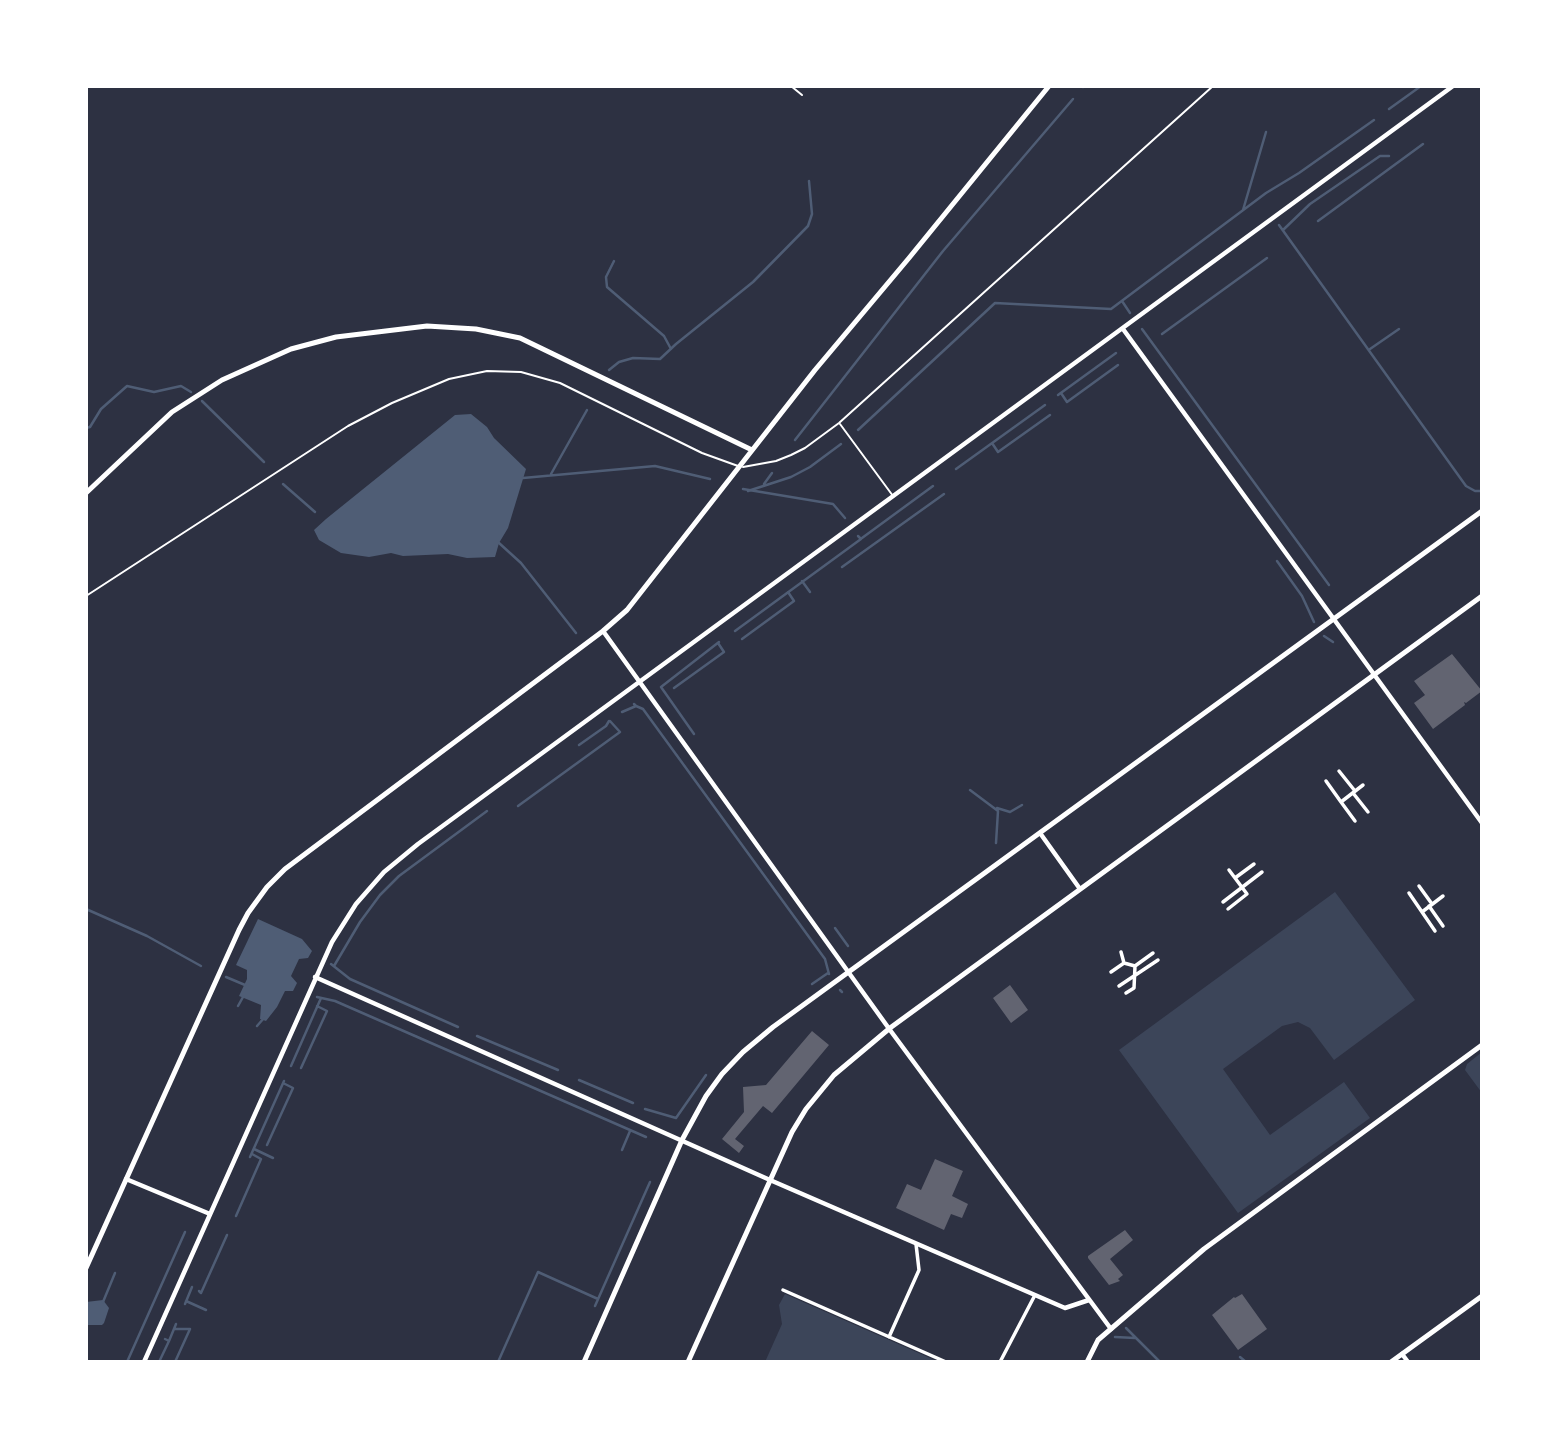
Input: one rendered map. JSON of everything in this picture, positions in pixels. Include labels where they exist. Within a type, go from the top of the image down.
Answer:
[{"type":"street","points":[[86,1268],[239,930],[267,887],[285,869],[603,631],[627,610],[815,370],[1049,86]]},
{"type":"street","points":[[144,1362],[315,977],[343,923],[384,872],[418,844],[1453,86]]},
{"type":"street","points":[[86,493],[172,412],[222,380],[291,349],[336,337],[428,326],[476,329],[520,338],[752,450]]},
{"type":"street","points":[[1123,328],[1482,823]]},
{"type":"street","points":[[584,1362],[682,1140],[706,1096],[743,1052],[773,1027],[1482,512]]},
{"type":"street","points":[[688,1362],[792,1132],[813,1098],[843,1066],[890,1028],[1482,596]]},
{"type":"street","points":[[603,631],[1111,1329]]},
{"type":"street","points":[[1339,771],[1368,812]]},
{"type":"street","points":[[1326,781],[1355,821]]},
{"type":"street","points":[[1341,802],[1363,785]]},
{"type":"street","points":[[1040,833],[1080,889]]},
{"type":"street","points":[[1236,878],[1254,864]]},
{"type":"street","points":[[1228,909],[1247,894],[1229,870]]},
{"type":"street","points":[[1223,902],[1262,872]]},
{"type":"street","points":[[1419,886],[1443,926]]},
{"type":"street","points":[[1409,893],[1435,931]]},
{"type":"street","points":[[1422,912],[1443,896]]},
{"type":"street","points":[[1121,952],[1124,963]]},
{"type":"street","points":[[1135,966],[1153,953]]},
{"type":"street","points":[[1119,986],[1158,960]]},
{"type":"street","points":[[1111,972],[1124,963],[1135,966]]},
{"type":"street","points":[[1126,993],[1134,988],[1135,966]]},
{"type":"street","points":[[315,977],[769,1180],[1065,1308],[1089,1300]]},
{"type":"street","points":[[1087,1362],[1098,1340],[1221,1236],[1482,1045]]},
{"type":"street","points":[[126,1180],[210,1214]]},
{"type":"street","points":[[889,1337],[919,1270],[916,1244]]},
{"type":"street","points":[[783,1290],[946,1362]]},
{"type":"street","points":[[1000,1362],[1035,1295]]},
{"type":"street","points":[[1391,1362],[1482,1296]]},
{"type":"street","points":[[1402,1354],[1408,1362]]},
{"type":"lane","points":[[790,86],[803,95]]},
{"type":"lane","points":[[86,596],[348,426],[392,402],[449,379],[487,371],[522,372],[560,383],[702,453],[741,467],[776,461],[791,455],[839,423],[1213,86]]},
{"type":"lane","points":[[839,423],[894,497]]},
{"type":"shaded area","points":[[471,414],[487,427],[494,438],[526,469],[508,528],[495,557],[467,558],[448,554],[403,556],[391,553],[369,557],[341,553],[319,540],[314,530],[326,519],[455,415]]},
{"type":"shaded area","points":[[1335,892],[1415,1000],[1334,1060],[1310,1028],[1298,1022],[1282,1026],[1223,1069],[1270,1135],[1344,1082],[1370,1118],[1238,1213],[1119,1050]]},
{"type":"shaded area","points":[[258,919],[302,939],[312,951],[308,958],[299,959],[291,976],[297,983],[293,991],[285,991],[266,1021],[260,1019],[261,1005],[239,996],[247,979],[247,970],[236,965]]},
{"type":"shaded area","points":[[1482,1052],[1482,1093],[1465,1070],[1467,1064]]},
{"type":"shaded area","points":[[785,1294],[939,1362],[765,1362],[782,1324],[779,1305]]},
{"type":"shaded area","points":[[103,1300],[109,1308],[104,1323],[86,1325],[86,1302]]},
{"type":"building","points":[[1452,654],[1482,691],[1464,702],[1465,705],[1433,729],[1414,703],[1425,695],[1414,681]]},
{"type":"building","points":[[1010,985],[1028,1010],[1011,1023],[993,998]]},
{"type":"building","points":[[812,1031],[829,1045],[772,1113],[763,1106],[735,1139],[744,1146],[739,1153],[722,1139],[744,1112],[743,1087],[766,1085]]},
{"type":"building","points":[[935,1159],[963,1171],[952,1196],[968,1204],[962,1218],[951,1214],[944,1230],[896,1208],[907,1184],[921,1190]]},
{"type":"building","points":[[1125,1230],[1133,1240],[1110,1259],[1123,1275],[1118,1279],[1120,1281],[1109,1285],[1088,1256]]},
{"type":"building","points":[[1242,1294],[1267,1329],[1238,1350],[1212,1315],[1234,1297]]},
{"type":"waterway","points":[[1389,109],[1421,86]]},
{"type":"waterway","points":[[795,440],[943,251],[1073,99]]},
{"type":"waterway","points":[[858,430],[995,303],[1111,309],[1266,193],[1374,120]]},
{"type":"waterway","points":[[1243,210],[1266,132]]},
{"type":"waterway","points":[[1318,221],[1423,144]]},
{"type":"waterway","points":[[1283,230],[1310,204],[1380,156],[1389,156]]},
{"type":"waterway","points":[[609,370],[619,362],[633,358],[660,359],[753,282],[808,226],[812,214],[809,181]]},
{"type":"waterway","points":[[1279,225],[1466,486],[1482,491]]},
{"type":"waterway","points":[[1162,334],[1267,258]]},
{"type":"waterway","points":[[614,261],[606,277],[607,287],[664,336],[671,349]]},
{"type":"waterway","points":[[1122,301],[1130,313]]},
{"type":"waterway","points":[[1142,329],[1329,585]]},
{"type":"waterway","points":[[1370,349],[1399,329]]},
{"type":"waterway","points":[[1058,395],[1116,353]]},
{"type":"waterway","points":[[1061,393],[1067,402],[1118,365]]},
{"type":"waterway","points":[[86,428],[90,427],[101,409],[127,386],[154,392],[181,386],[191,392]]},
{"type":"waterway","points":[[202,401],[264,462]]},
{"type":"waterway","points":[[956,469],[1045,405]]},
{"type":"waterway","points":[[551,474],[587,410]]},
{"type":"waterway","points":[[992,443],[998,452],[1050,415]]},
{"type":"waterway","points":[[748,491],[791,477],[810,467],[841,444]]},
{"type":"waterway","points":[[523,478],[655,466],[710,479]]},
{"type":"waterway","points":[[764,484],[772,473]]},
{"type":"waterway","points":[[283,484],[315,512]]},
{"type":"waterway","points":[[862,538],[933,486]]},
{"type":"waterway","points":[[743,489],[833,504],[845,518]]},
{"type":"waterway","points":[[842,567],[944,494]]},
{"type":"waterway","points":[[735,631],[861,539],[858,536]]},
{"type":"waterway","points":[[499,543],[521,563],[576,633]]},
{"type":"waterway","points":[[1277,561],[1302,596],[1314,622]]},
{"type":"waterway","points":[[802,581],[810,592]]},
{"type":"waterway","points":[[742,639],[794,601],[788,592]]},
{"type":"waterway","points":[[1324,636],[1333,642]]},
{"type":"waterway","points":[[694,734],[661,687],[719,642]]},
{"type":"waterway","points":[[674,688],[724,652],[718,643]]},
{"type":"waterway","points":[[622,712],[636,706],[634,704]]},
{"type":"waterway","points":[[636,706],[643,709],[825,959],[829,974]]},
{"type":"waterway","points":[[579,745],[609,721]]},
{"type":"waterway","points":[[518,806],[620,732],[610,721]]},
{"type":"waterway","points":[[970,790],[998,811],[996,843]]},
{"type":"waterway","points":[[997,808],[1010,812],[1022,805]]},
{"type":"waterway","points":[[334,966],[360,922],[380,895],[399,876],[487,811]]},
{"type":"waterway","points":[[86,909],[147,936],[201,966]]},
{"type":"waterway","points":[[835,928],[848,946]]},
{"type":"waterway","points":[[331,964],[350,979],[458,1027]]},
{"type":"waterway","points":[[812,984],[828,973]]},
{"type":"waterway","points":[[226,977],[245,985]]},
{"type":"waterway","points":[[238,1006],[243,997]]},
{"type":"waterway","points":[[317,997],[335,1001],[646,1137]]},
{"type":"waterway","points":[[291,1066],[321,998]]},
{"type":"waterway","points":[[301,1068],[327,1011],[317,1006]]},
{"type":"waterway","points":[[257,1026],[264,1018]]},
{"type":"waterway","points":[[477,1036],[558,1070]]},
{"type":"waterway","points":[[645,1109],[676,1118],[706,1075]]},
{"type":"waterway","points":[[579,1080],[633,1103]]},
{"type":"waterway","points":[[250,1157],[284,1081]]},
{"type":"waterway","points":[[267,1145],[293,1088],[283,1083]]},
{"type":"waterway","points":[[622,1150],[630,1131]]},
{"type":"waterway","points":[[254,1149],[273,1158]]},
{"type":"waterway","points":[[236,1216],[261,1159],[252,1154]]},
{"type":"waterway","points":[[595,1306],[650,1182]]},
{"type":"waterway","points":[[127,1362],[185,1232]]},
{"type":"waterway","points":[[199,1291],[201,1293],[227,1235]]},
{"type":"waterway","points":[[498,1362],[538,1272],[598,1299]]},
{"type":"waterway","points":[[103,1302],[115,1273]]},
{"type":"waterway","points":[[185,1304],[192,1287]]},
{"type":"waterway","points":[[186,1301],[206,1310]]},
{"type":"waterway","points":[[169,1341],[176,1324]]},
{"type":"waterway","points":[[1126,1328],[1160,1362]]},
{"type":"waterway","points":[[174,1329],[190,1329],[175,1362]]},
{"type":"waterway","points":[[1115,1337],[1135,1338]]},
{"type":"waterway","points":[[159,1362],[169,1341],[165,1339]]},
{"type":"waterway","points":[[1240,1357],[1246,1362]]}]
